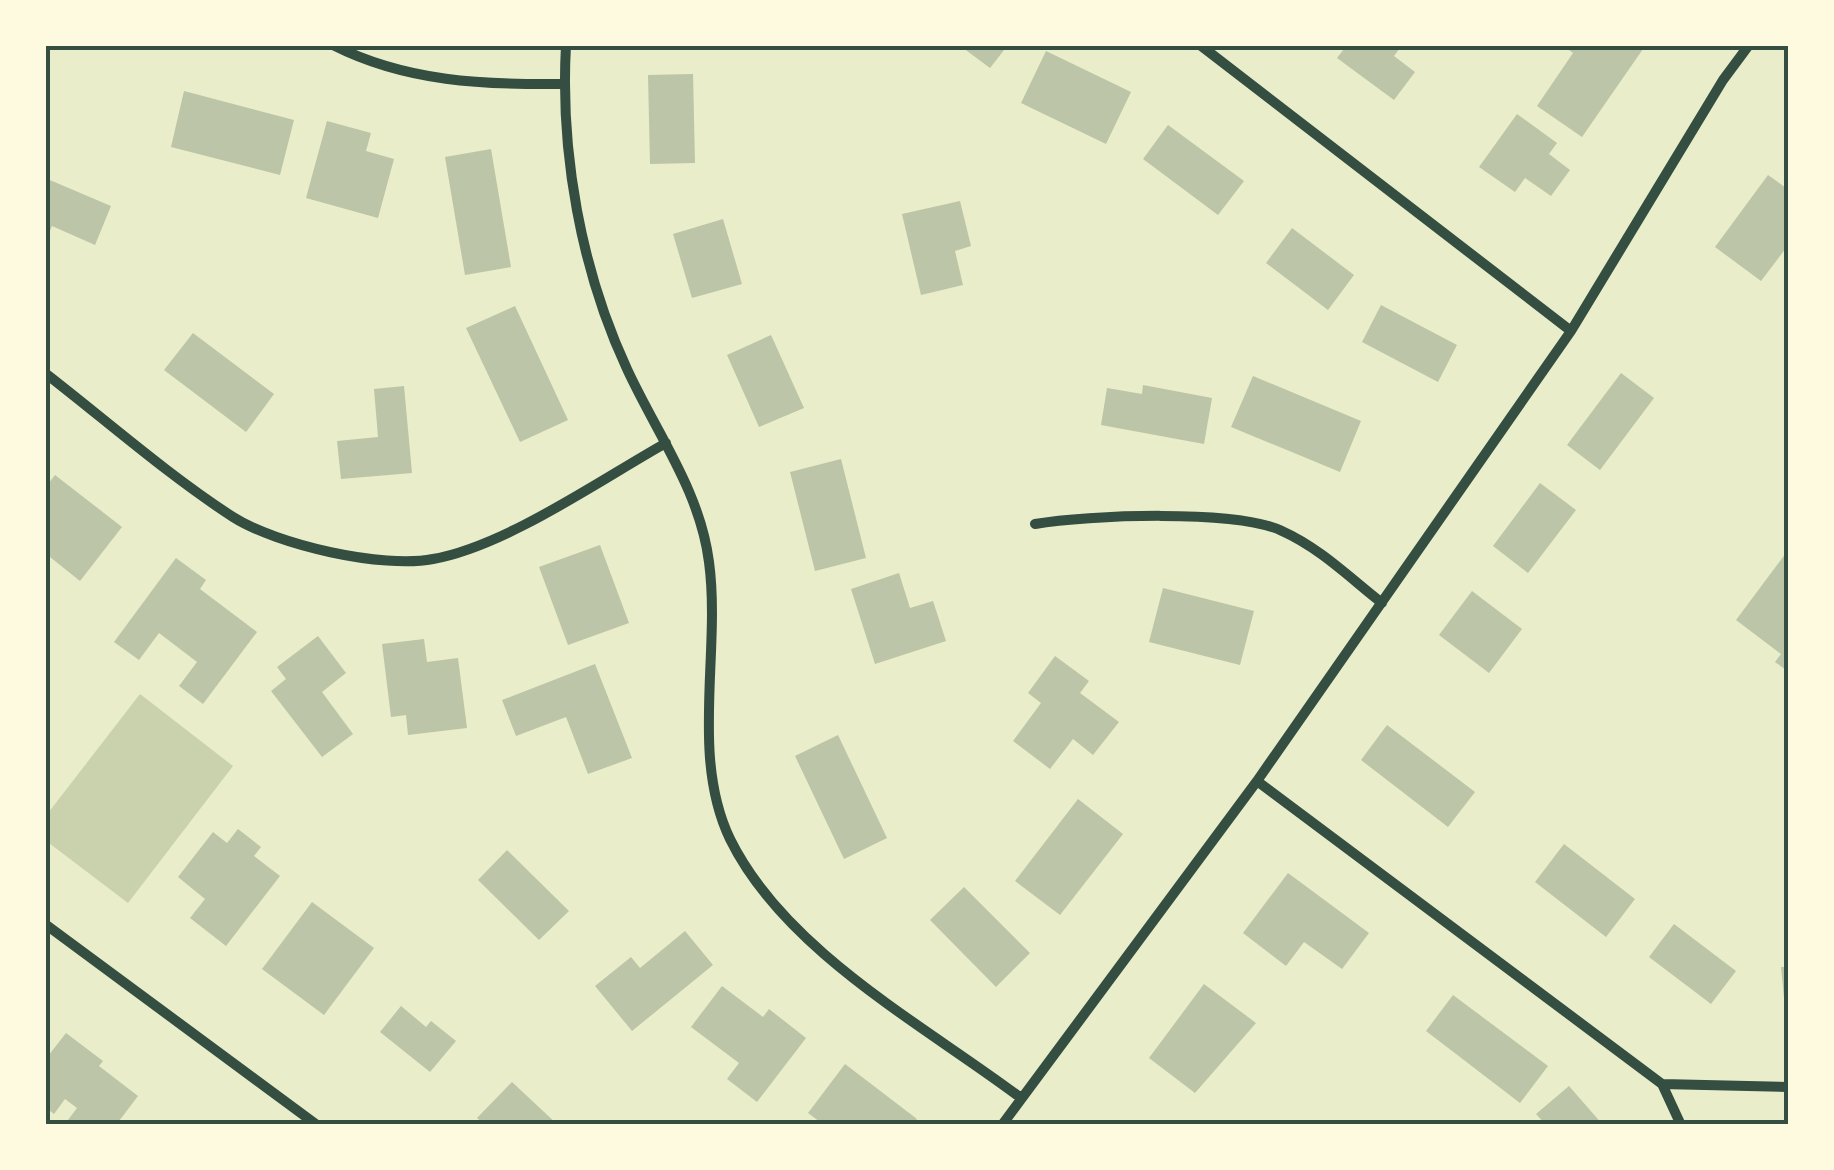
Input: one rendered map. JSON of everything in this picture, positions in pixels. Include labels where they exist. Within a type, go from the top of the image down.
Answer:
[{"type":"street","points":[[333,45],[426,77],[484,84],[564,84]]},
{"type":"street","points":[[566,45],[564,84],[572,178],[593,281],[626,368],[699,508],[714,609],[710,768],[729,838],[764,892],[816,948],[1021,1098]]},
{"type":"street","points":[[1200,45],[1572,331]]},
{"type":"street","points":[[1216,57],[1226,45]]},
{"type":"street","points":[[1002,1125],[1257,781],[1572,331],[1723,80],[1750,45]]},
{"type":"street","points":[[45,373],[235,519],[327,550],[382,560],[432,560],[492,539],[666,443]]},
{"type":"street","points":[[1035,524],[1080,516],[1141,516],[1277,528],[1312,546],[1382,604]]},
{"type":"street","points":[[1257,781],[1662,1084],[1681,1125]]},
{"type":"street","points":[[47,929],[318,1125]]},
{"type":"street","points":[[1662,1084],[1789,1087]]},
{"type":"green space","points":[[140,694],[233,766],[128,903],[45,840],[45,817]]},
{"type":"building","points":[[959,45],[1008,45],[990,68]]},
{"type":"building","points":[[1347,45],[1402,45],[1394,56],[1415,72],[1394,100],[1337,58]]},
{"type":"building","points":[[1562,45],[1637,45],[1643,49],[1582,137],[1537,106],[1573,53]]},
{"type":"building","points":[[1046,51],[1131,92],[1106,144],[1021,103]]},
{"type":"building","points":[[693,74],[695,163],[650,164],[648,75]]},
{"type":"building","points":[[184,91],[294,120],[280,175],[171,147]]},
{"type":"building","points":[[1517,114],[1557,143],[1549,154],[1570,170],[1551,196],[1525,178],[1515,192],[1479,167]]},
{"type":"building","points":[[327,121],[371,133],[366,151],[394,159],[378,218],[306,198]]},
{"type":"building","points":[[1168,125],[1244,181],[1218,215],[1143,159]]},
{"type":"building","points":[[491,149],[511,267],[465,275],[445,157]]},
{"type":"building","points":[[1768,175],[1789,190],[1789,244],[1761,281],[1715,247]]},
{"type":"building","points":[[45,178],[111,206],[95,245],[52,226],[45,243]]},
{"type":"building","points":[[960,201],[971,246],[955,251],[963,285],[921,295],[902,214]]},
{"type":"building","points":[[723,219],[742,284],[692,298],[673,234]]},
{"type":"building","points":[[1292,228],[1354,275],[1328,310],[1266,263]]},
{"type":"building","points":[[1381,305],[1457,345],[1438,382],[1362,342]]},
{"type":"building","points":[[515,306],[568,420],[520,442],[466,328]]},
{"type":"building","points":[[193,333],[274,394],[246,432],[164,370]]},
{"type":"building","points":[[771,335],[804,408],[759,427],[727,355]]},
{"type":"building","points":[[1621,373],[1654,398],[1600,470],[1567,445]]},
{"type":"building","points":[[1253,376],[1361,421],[1340,472],[1231,427]]},
{"type":"building","points":[[1143,385],[1212,398],[1204,444],[1101,425],[1107,388],[1142,394]]},
{"type":"building","points":[[404,386],[412,473],[341,479],[337,441],[378,437],[374,389]]},
{"type":"building","points":[[841,459],[866,558],[815,571],[790,472]]},
{"type":"building","points":[[55,475],[122,527],[80,581],[45,553],[45,488]]},
{"type":"building","points":[[1540,483],[1576,510],[1528,573],[1493,546]]},
{"type":"building","points":[[600,545],[629,623],[568,645],[539,567]]},
{"type":"building","points":[[1786,553],[1789,672],[1775,662],[1781,654],[1736,620]]},
{"type":"building","points":[[176,558],[206,580],[200,589],[257,632],[203,704],[179,686],[197,662],[159,633],[139,660],[114,642]]},
{"type":"building","points":[[899,573],[910,608],[933,601],[946,641],[875,664],[851,589]]},
{"type":"building","points":[[1163,588],[1254,611],[1240,665],[1149,642]]},
{"type":"building","points":[[1472,591],[1522,629],[1489,673],[1439,635]]},
{"type":"building","points":[[318,636],[346,673],[322,692],[353,734],[322,757],[271,691],[286,679],[277,667]]},
{"type":"building","points":[[424,639],[427,662],[458,658],[467,728],[408,735],[406,715],[391,717],[382,644]]},
{"type":"building","points":[[1055,656],[1089,681],[1080,693],[1119,722],[1093,755],[1073,739],[1050,769],[1013,741],[1041,703],[1028,693]]},
{"type":"building","points":[[595,664],[632,758],[588,774],[566,717],[516,736],[502,700]]},
{"type":"building","points":[[1387,725],[1475,792],[1448,827],[1361,760]]},
{"type":"building","points":[[838,735],[887,838],[844,859],[795,756]]},
{"type":"building","points":[[1078,799],[1123,834],[1060,915],[1015,881]]},
{"type":"building","points":[[238,829],[261,847],[254,856],[280,876],[226,946],[190,918],[205,899],[178,877],[213,832],[227,843]]},
{"type":"building","points":[[1564,844],[1635,899],[1606,937],[1535,882]]},
{"type":"building","points":[[507,850],[569,911],[539,940],[478,880]]},
{"type":"building","points":[[1288,873],[1369,933],[1342,969],[1304,942],[1286,966],[1243,933]]},
{"type":"building","points":[[964,887],[1030,953],[996,987],[930,920]]},
{"type":"building","points":[[312,902],[374,948],[324,1015],[262,969]]},
{"type":"building","points":[[1674,924],[1736,971],[1711,1004],[1649,957]]},
{"type":"building","points":[[685,931],[713,965],[632,1031],[595,986],[631,957],[640,968]]},
{"type":"building","points":[[1781,967],[1789,967],[1789,1019],[1786,1019]]},
{"type":"building","points":[[1204,984],[1256,1023],[1195,1093],[1149,1058]]},
{"type":"building","points":[[722,986],[763,1017],[769,1009],[806,1038],[757,1102],[727,1079],[739,1063],[691,1027]]},
{"type":"building","points":[[1453,995],[1548,1066],[1520,1103],[1426,1031]]},
{"type":"building","points":[[401,1006],[426,1027],[431,1021],[456,1041],[430,1072],[380,1032]]},
{"type":"building","points":[[66,1033],[103,1061],[99,1066],[138,1096],[116,1125],[75,1125],[68,1120],[77,1108],[65,1099],[54,1114],[45,1107],[45,1060]]},
{"type":"building","points":[[845,1064],[917,1119],[912,1125],[824,1125],[808,1113]]},
{"type":"building","points":[[512,1082],[558,1125],[485,1125],[477,1118]]},
{"type":"building","points":[[1569,1086],[1603,1125],[1546,1125],[1536,1114]]}]
